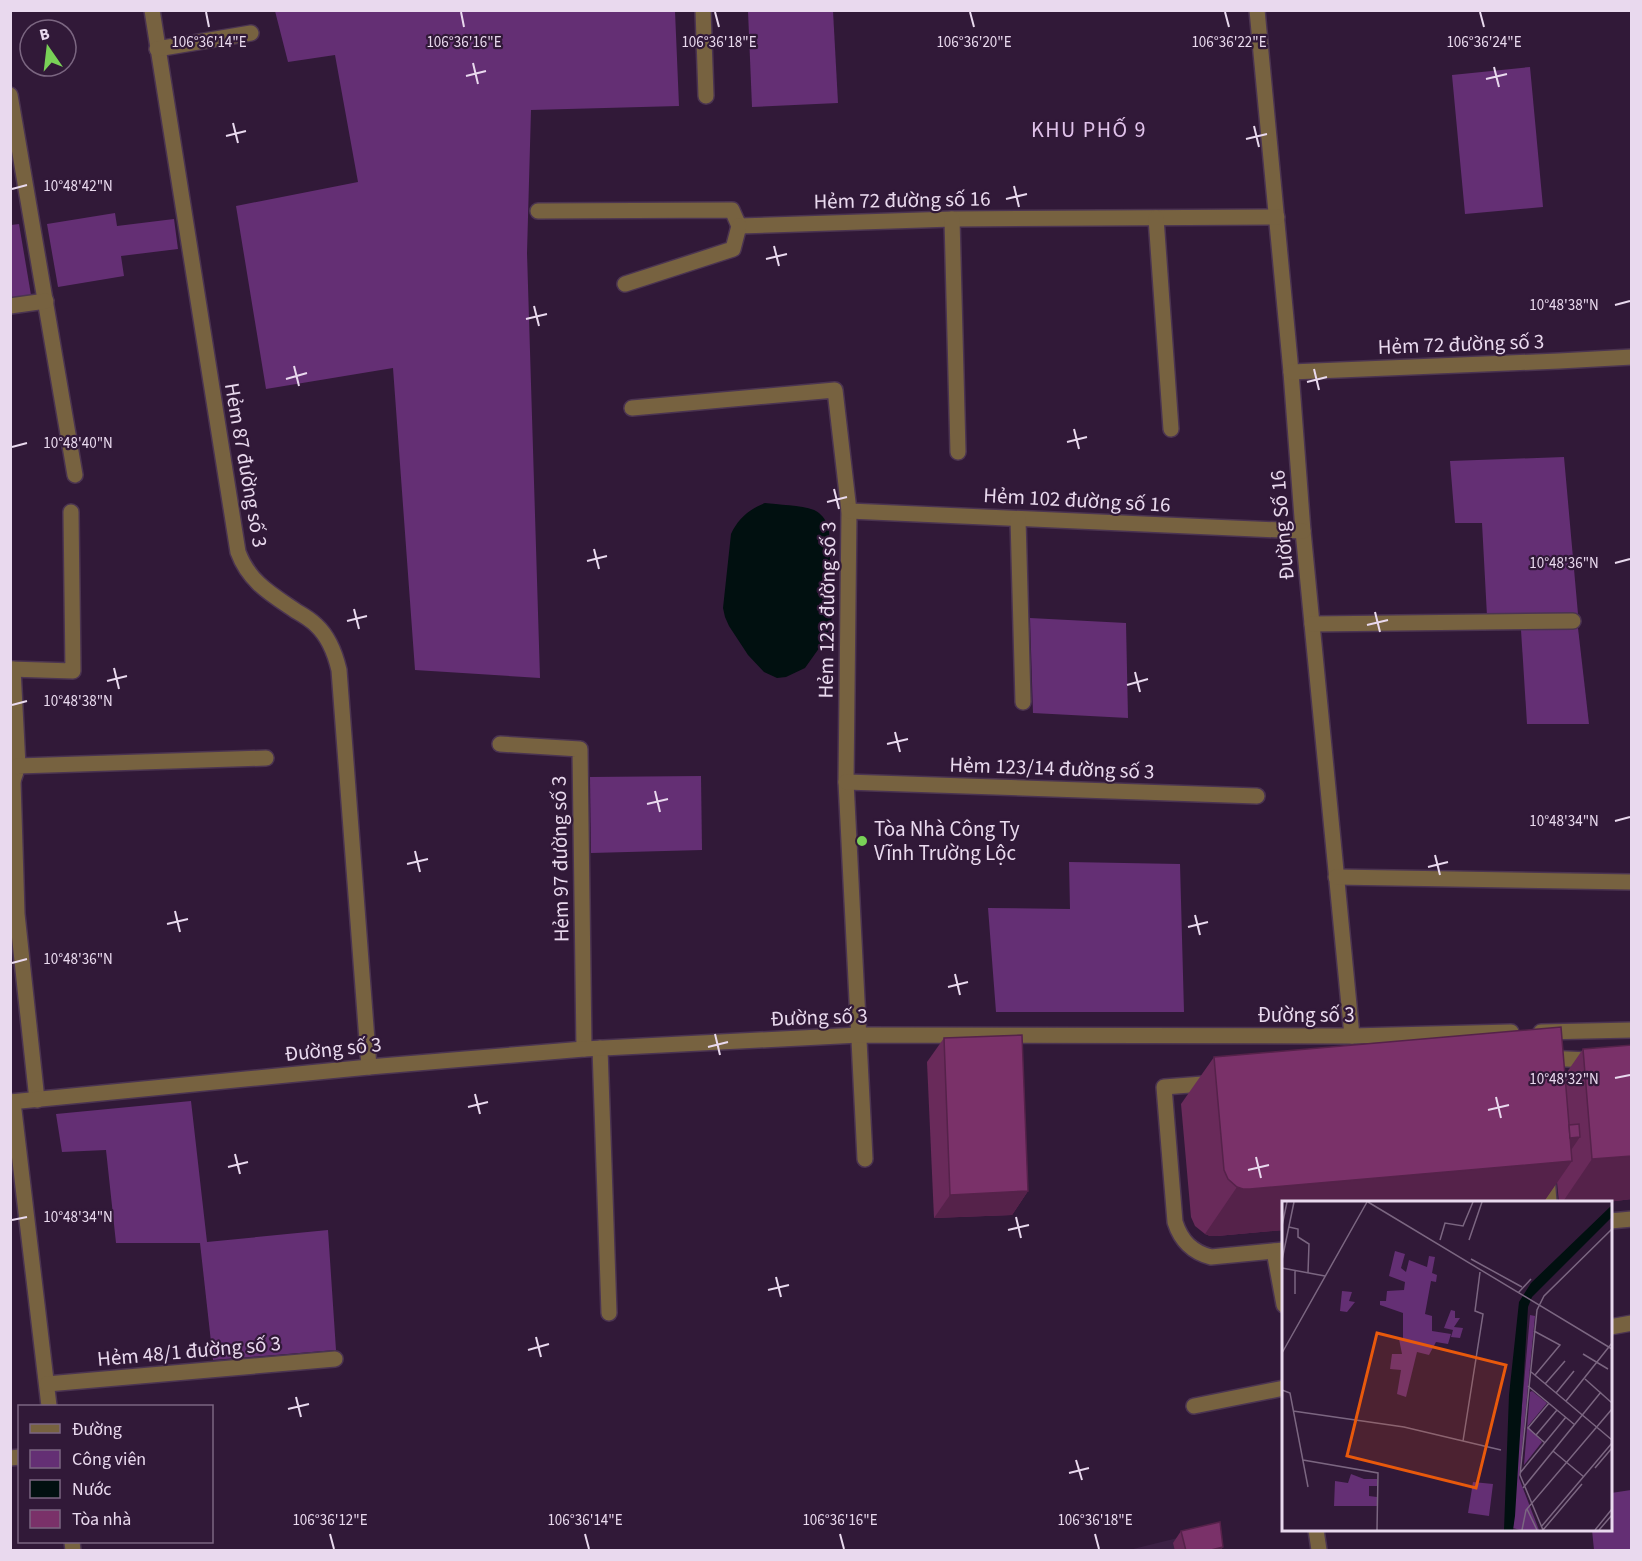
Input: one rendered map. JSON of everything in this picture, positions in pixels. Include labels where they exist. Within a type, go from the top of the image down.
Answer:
[{"type":"street","name":"Hẻm 87 đường số 3","points":[[152,10],[238,552],[255,582],[314,622],[328,641],[339,670],[369,1067]]},
{"type":"street","points":[[703,10],[706,96]]},
{"type":"street","name":"Đường Số 16","points":[[1257,10],[1291,372],[1303,531],[1352,1036]]},
{"type":"street","points":[[157,49],[251,33]]},
{"type":"street","points":[[10,95],[16,166],[46,300],[75,475]]},
{"type":"street","points":[[538,212],[732,210],[739,226],[733,249],[625,284]]},
{"type":"street","name":"Hẻm 72 đường số 16","points":[[739,226],[952,219],[1277,217]]},
{"type":"street","points":[[1156,218],[1172,429]]},
{"type":"street","points":[[952,219],[958,452]]},
{"type":"street","points":[[10,306],[46,300]]},
{"type":"street","name":"Hẻm 72 đường số 3","points":[[1291,372],[1632,357]]},
{"type":"street","name":"Hẻm 123 đường số 3","points":[[632,408],[835,390],[849,511],[846,782],[865,1159]]},
{"type":"street","name":"Hẻm 102 đường số 16","points":[[849,511],[1303,531]]},
{"type":"street","points":[[37,1100],[14,897],[12,669],[74,671],[72,512]]},
{"type":"street","points":[[1018,519],[1023,702]]},
{"type":"street","points":[[1312,624],[1573,621]]},
{"type":"street","name":"Hẻm 97 đường số 3","points":[[500,744],[580,749],[592,1049]]},
{"type":"street","points":[[14,776],[266,758]]},
{"type":"street","name":"Hẻm 123/14 đường số 3","points":[[846,782],[1257,796]]},
{"type":"street","points":[[1336,877],[1632,882]]},
{"type":"street","name":"Đường số 3","points":[[12,1102],[369,1067],[592,1049],[859,1035],[1352,1036],[1632,1030]]},
{"type":"street","points":[[592,1049],[609,1313]]},
{"type":"street","points":[[1534,1061],[1632,1062]]},
{"type":"street","points":[[1234,1081],[1164,1087],[1175,1222],[1177,1230],[1187,1245],[1202,1255],[1211,1257],[1279,1251],[1282,1283]]},
{"type":"street","points":[[12,1102],[50,1405]]},
{"type":"street","points":[[1546,1158],[1549,1201]]},
{"type":"street","points":[[1612,1221],[1632,1219]]},
{"type":"street","points":[[1612,1327],[1632,1323]]},
{"type":"street","name":"Hẻm 48/1 đường số 3","points":[[46,1384],[335,1359]]},
{"type":"street","points":[[1194,1406],[1282,1388]]},
{"type":"street","points":[[1316,1531],[1319,1551]]},
{"type":"shaded area","points":[[1214,1529],[1217,1550],[1129,1550]]},
{"type":"green space","points":[[275,11],[675,11],[679,106],[531,110],[527,253],[540,678],[415,670],[393,368],[266,389],[236,206],[358,182],[335,55],[288,62]]},
{"type":"green space","points":[[748,11],[833,11],[838,103],[752,107]]},
{"type":"green space","points":[[1530,67],[1543,207],[1465,214],[1452,75]]},
{"type":"green space","points":[[115,213],[117,226],[174,219],[178,249],[121,256],[124,276],[58,287],[47,224]]},
{"type":"green space","points":[[19,224],[31,295],[11,298],[11,225]]},
{"type":"green space","points":[[1564,457],[1578,614],[1487,616],[1482,523],[1455,523],[1450,461]]},
{"type":"green space","points":[[1030,618],[1126,623],[1128,718],[1033,713]]},
{"type":"green space","points":[[1578,628],[1589,724],[1527,724],[1521,630]]},
{"type":"green space","points":[[701,776],[702,850],[591,853],[590,777]]},
{"type":"green space","points":[[1069,862],[1180,864],[1184,1012],[996,1012],[988,908],[1070,909]]},
{"type":"green space","points":[[191,1101],[207,1242],[328,1230],[336,1350],[213,1360],[200,1243],[116,1243],[106,1150],[62,1152],[56,1114]]},
{"type":"green space","points":[[1631,1490],[1631,1550],[1594,1550],[1592,1531],[1612,1531],[1612,1493]]},
{"type":"water","points":[[765,503],[815,510],[827,523],[829,530],[832,617],[827,637],[805,668],[786,677],[777,678],[764,672],[748,655],[729,626],[723,608],[731,534],[745,515]]},
{"type":"building","points":[[1561,1027],[1572,1161],[1250,1189],[1237,1187],[1228,1179],[1224,1170],[1214,1057]]},
{"type":"building","points":[[1022,1035],[1028,1191],[950,1195],[944,1038]]},
{"type":"building","points":[[1632,1045],[1632,1156],[1592,1159],[1583,1049]]},
{"type":"building","points":[[1579,1124],[1580,1137],[1570,1138],[1569,1125]]},
{"type":"building","points":[[1220,1522],[1223,1547],[1207,1551],[1186,1551],[1181,1531]]},
{"type":"place","name":"Tòa Nhà Công Ty Vĩnh Trường Lộc","points":[[862,841]]},
{"type":"district","name":"KHU PHỐ 9","points":[[1089,130]]}]
